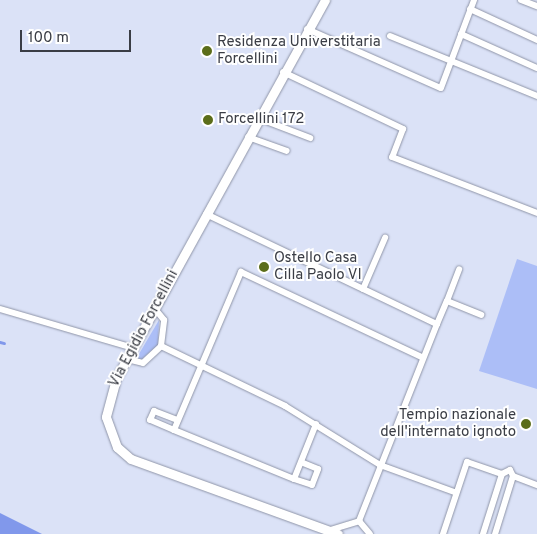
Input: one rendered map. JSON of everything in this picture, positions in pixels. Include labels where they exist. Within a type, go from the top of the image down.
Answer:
[{"type":"street","name":"Via Egidio Forcellini","points":[[325,0],[283,72],[127,359],[112,388],[106,417],[109,433],[122,453],[146,466],[338,534]]},
{"type":"street","points":[[307,29],[356,53],[441,88],[474,0]]},
{"type":"street","points":[[522,0],[537,6]]},
{"type":"street","points":[[470,9],[524,30],[537,40]]},
{"type":"street","points":[[461,34],[537,68]]},
{"type":"street","points":[[390,36],[451,59],[537,96]]},
{"type":"street","points":[[283,72],[403,129],[392,157],[537,214]]},
{"type":"street","points":[[258,118],[310,138]]},
{"type":"street","points":[[248,137],[287,151]]},
{"type":"street","points":[[206,214],[437,324]]},
{"type":"street","points":[[363,289],[385,238]]},
{"type":"street","points":[[358,521],[422,357],[459,270]]},
{"type":"street","points":[[174,430],[199,365],[241,272],[422,357]]},
{"type":"street","points":[[447,301],[481,315]]},
{"type":"street","points":[[0,309],[133,348]]},
{"type":"street","points":[[127,359],[143,363],[161,346],[164,320],[155,309]]},
{"type":"street","points":[[161,346],[316,424],[380,465],[454,492]]},
{"type":"street","points":[[178,420],[154,411],[150,420],[312,485],[318,469],[301,462]]},
{"type":"street","points":[[294,479],[316,424]]},
{"type":"street","points":[[443,534],[467,462],[502,474],[510,470],[513,476],[537,485]]},
{"type":"street","points":[[483,534],[502,474]]},
{"type":"street","points":[[495,534],[513,476]]},
{"type":"street","points":[[327,531],[358,521]]},
{"type":"street","points":[[358,521],[370,534]]},
{"type":"shaded area","points":[[517,259],[537,266],[537,389],[479,371]]},
{"type":"shaded area","points":[[159,320],[158,345],[141,360],[136,359]]},
{"type":"shaded area","points":[[0,513],[42,534],[0,534]]},
{"type":"waterway","points":[[0,342],[4,343]]},
{"type":"place","name":"Residenza Universtitaria Forcellini","points":[[207,51]]},
{"type":"place","name":"Forcellini 172","points":[[208,120]]},
{"type":"place","name":"Ostello Casa Cilla Paolo VI","points":[[264,267]]},
{"type":"place","name":"Tempio nazionale dell'internato ignoto","points":[[526,424]]}]
